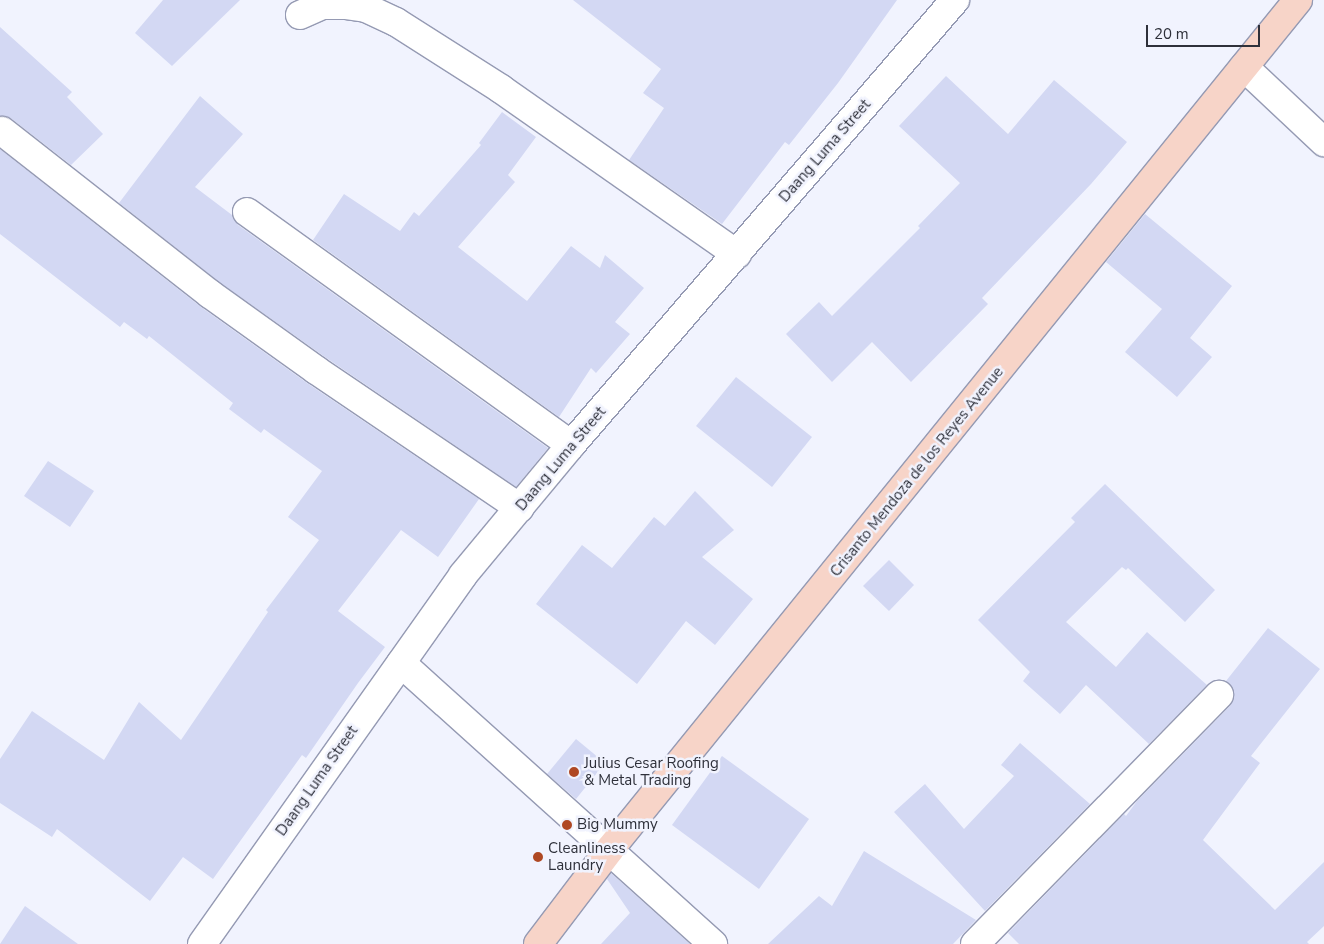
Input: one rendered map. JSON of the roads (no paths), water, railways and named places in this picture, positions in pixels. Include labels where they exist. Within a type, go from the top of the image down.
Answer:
[{"type":"main road","name":"Crisanto Mendoza de los Reyes Avenue","points":[[538,944],[610,849],[1298,0]]},
{"type":"street","name":"Daang Luma Street","points":[[202,944],[463,575],[571,445],[955,0]]},
{"type":"street","points":[[300,15],[322,5],[345,5],[366,8],[396,22],[501,89],[737,254]]},
{"type":"street","points":[[1244,67],[1324,142]]},
{"type":"street","points":[[2,131],[210,294],[316,370],[520,508]]},
{"type":"street","points":[[246,212],[571,445]]},
{"type":"street","points":[[401,663],[610,849],[713,944]]},
{"type":"street","points":[[975,944],[1219,695]]},
{"type":"place","name":"Julius Cesar Roofing & Metal Trading","points":[[574,772]]},
{"type":"place","name":"Big Mummy","points":[[567,825]]},
{"type":"place","name":"Cleanliness Laundry","points":[[538,857]]}]
